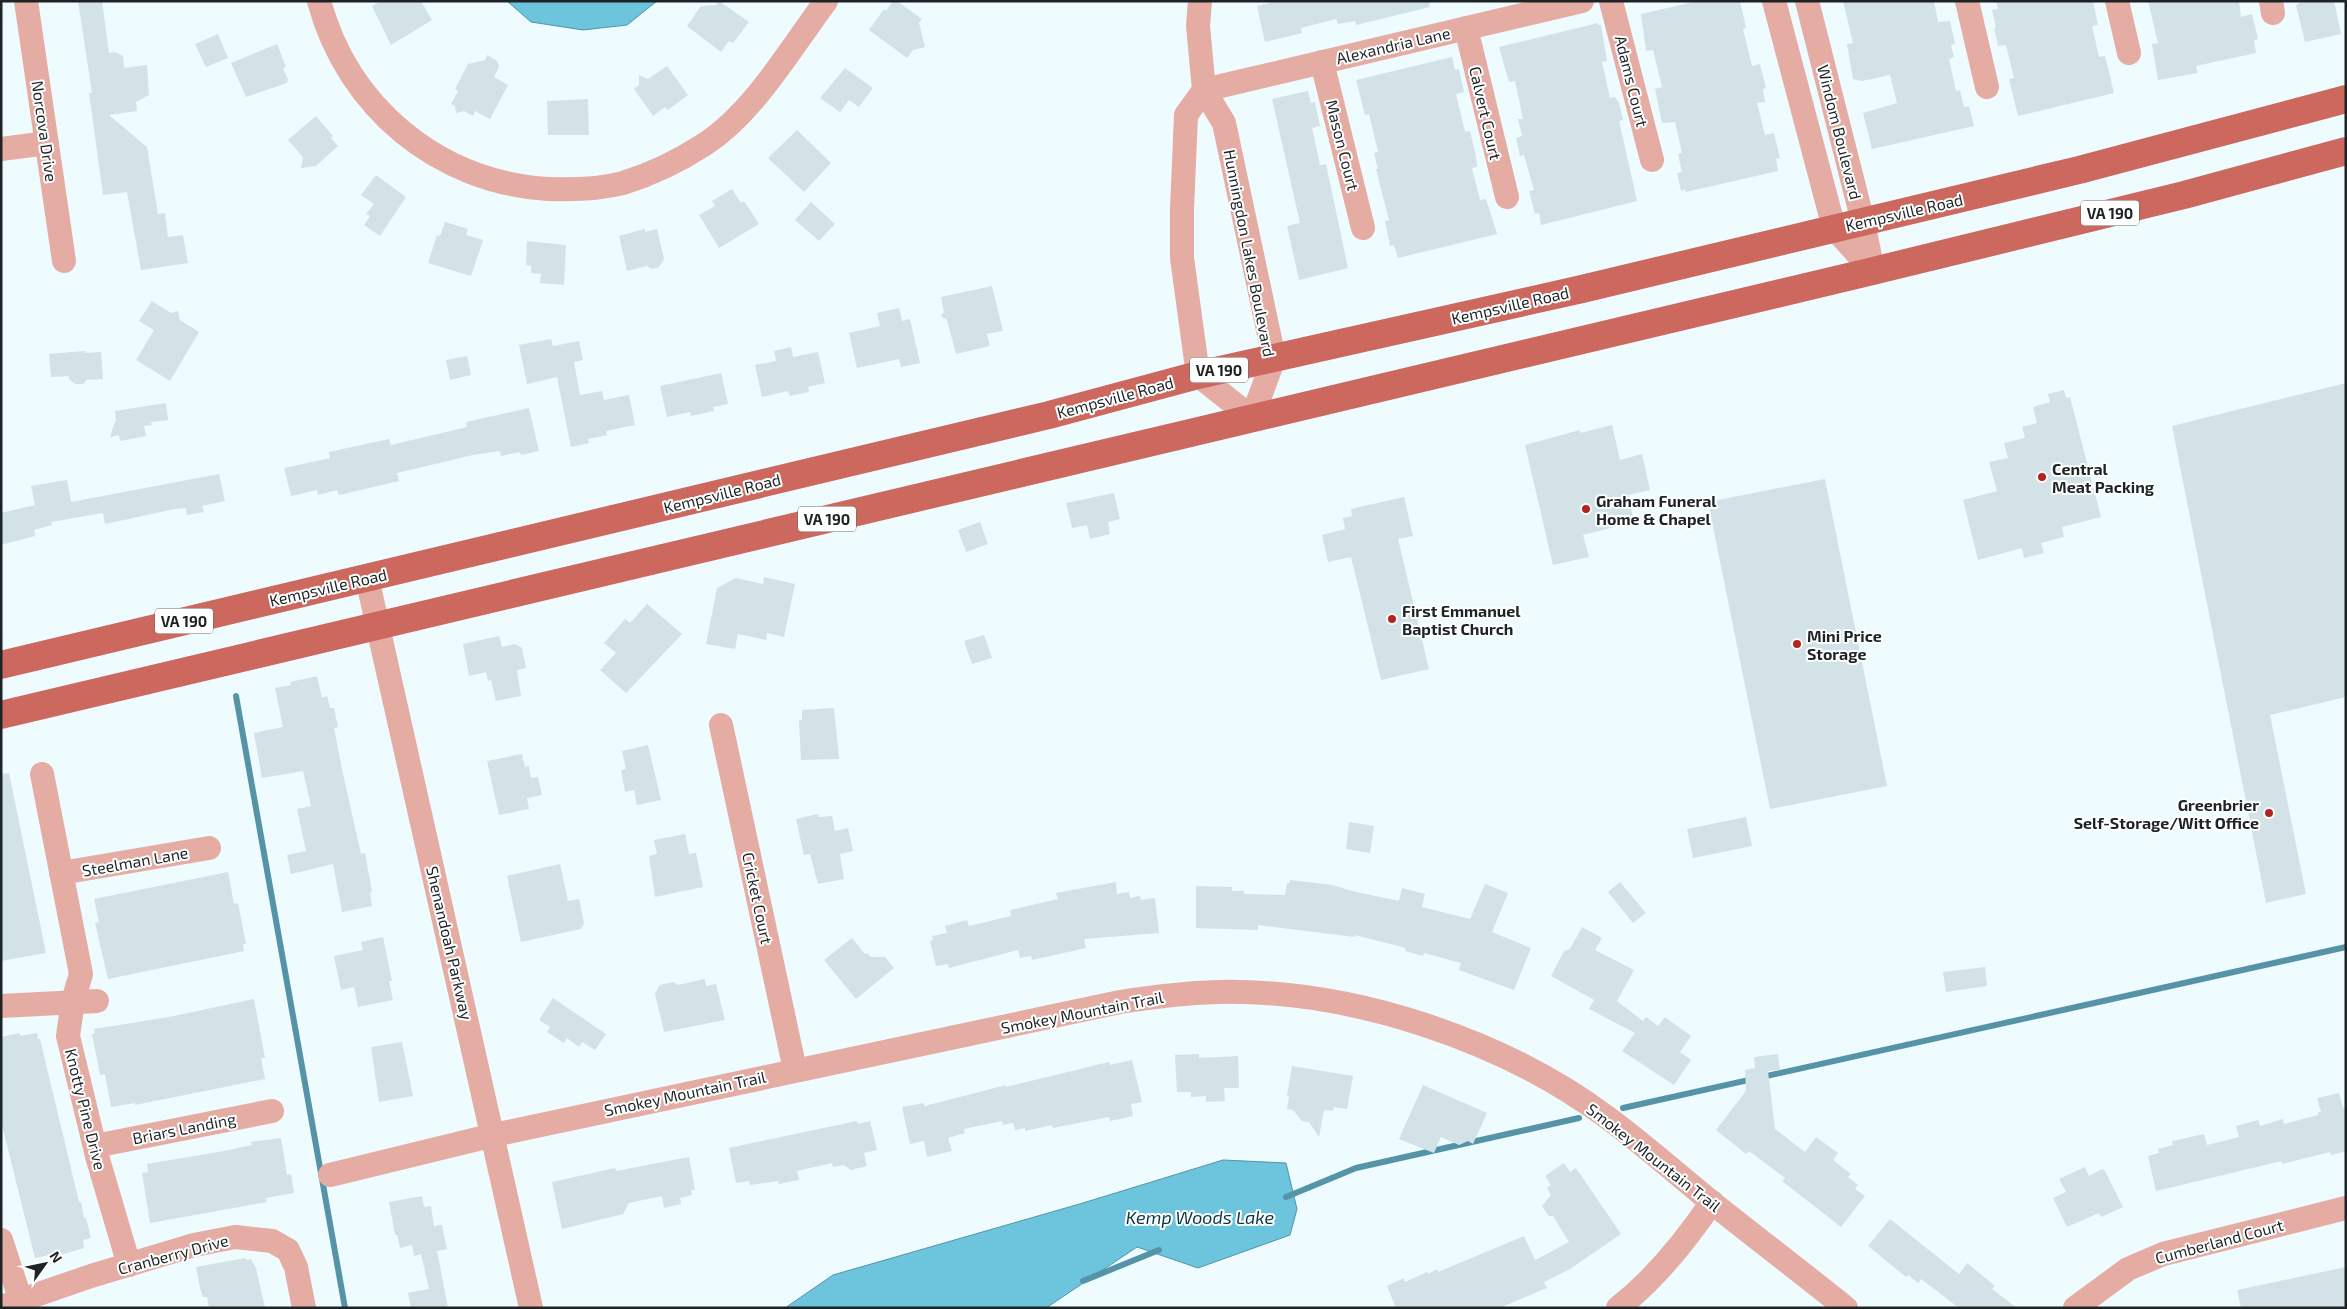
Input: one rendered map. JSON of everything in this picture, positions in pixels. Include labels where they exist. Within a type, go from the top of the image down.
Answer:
[{"type":"main road","name":"Kempsville Road","points":[[1,665],[1050,415],[1198,375],[1572,291],[2156,152],[2346,99]]},
{"type":"main road","name":"VA 190","points":[[1,715],[1873,271],[2184,195],[2346,151]]},
{"type":"street","name":"Norcova Drive","points":[[26,1],[64,261]]},
{"type":"street","points":[[319,1],[335,48],[359,87],[374,106],[414,141],[458,168],[483,178],[509,185],[558,190],[621,183],[666,167],[706,144],[734,121],[761,89],[826,1]]},
{"type":"street","name":"Hunningdon Lakes Boulevard","points":[[1200,1],[1198,26],[1204,90],[1224,123],[1274,358],[1252,418]]},
{"type":"street","name":"Alexandria Lane","points":[[1204,90],[1582,1]]},
{"type":"street","name":"Adams Court","points":[[1611,1],[1652,160]]},
{"type":"street","name":"Windom Boulevard","points":[[1774,1],[1834,228],[1873,271]]},
{"type":"street","name":"Windom Boulevard","points":[[1807,1],[1863,222],[1873,271]]},
{"type":"street","points":[[1967,1],[1987,87]]},
{"type":"street","points":[[2117,1],[2129,53]]},
{"type":"street","name":"Calvert Court","points":[[1466,28],[1506,197]]},
{"type":"street","name":"Mason Court","points":[[1322,62],[1364,228]]},
{"type":"street","points":[[1204,90],[1186,116],[1182,209],[1182,258],[1198,375],[1252,418]]},
{"type":"street","points":[[1,149],[47,143]]},
{"type":"street","name":"Shenandoah Parkway","points":[[367,578],[494,1135],[531,1308]]},
{"type":"street","name":"Cricket Court","points":[[721,725],[795,1070]]},
{"type":"street","name":"Knotty Pine Drive","points":[[42,774],[81,974],[73,1001],[68,1036],[95,1146],[129,1265]]},
{"type":"street","name":"Steelman Lane","points":[[61,874],[209,848]]},
{"type":"street","name":"Smokey Mountain Trail","points":[[330,1175],[494,1135],[1120,1002],[1163,996],[1219,992],[1264,994],[1340,1002],[1394,1015],[1448,1032],[1519,1064],[1607,1117],[1846,1308]]},
{"type":"street","points":[[1,1006],[97,1001]]},
{"type":"street","name":"Briars Landing","points":[[95,1146],[272,1111]]},
{"type":"street","points":[[1618,1308],[1656,1275],[1691,1232],[1712,1202]]},
{"type":"street","name":"Cumberland Court","points":[[2075,1308],[2128,1269],[2163,1254],[2346,1208]]},
{"type":"street","name":"Cranberry Drive","points":[[11,1304],[194,1245],[235,1237],[272,1240],[288,1250],[296,1267],[304,1308]]},
{"type":"street","points":[[1,1240],[11,1304]]},
{"type":"water","points":[[507,1],[657,1],[627,25],[583,30],[531,22]]},
{"type":"water","name":"Kemp Woods Lake","points":[[1223,1160],[1286,1163],[1297,1209],[1290,1235],[1198,1268],[1137,1247],[1046,1308],[785,1308],[833,1275],[1083,1203]]},
{"type":"building","points":[[78,1],[102,1],[109,53],[115,52],[123,56],[124,68],[147,65],[149,95],[136,102],[137,111],[109,115],[147,147],[158,214],[165,213],[168,237],[183,235],[188,263],[141,270],[127,192],[103,195],[89,93],[92,93]]},
{"type":"building","points":[[381,1],[421,1],[432,20],[391,45],[372,6]]},
{"type":"building","points":[[719,1],[749,22],[733,43],[729,41],[721,52],[687,26],[701,6],[716,5]]},
{"type":"building","points":[[893,1],[897,1],[922,19],[919,23],[925,47],[913,50],[907,58],[869,30],[884,9],[886,11]]},
{"type":"building","points":[[1277,1],[1429,1],[1430,7],[1356,25],[1355,21],[1338,24],[1336,19],[1301,28],[1302,33],[1265,42],[1257,6]]},
{"type":"building","points":[[1698,1],[1740,1],[1746,28],[1743,29],[1752,66],[1760,64],[1766,88],[1763,89],[1765,102],[1757,103],[1765,135],[1774,133],[1780,158],[1776,159],[1778,171],[1686,192],[1685,189],[1681,191],[1677,173],[1682,172],[1678,154],[1682,153],[1675,122],[1662,123],[1655,89],[1662,87],[1653,50],[1646,51],[1641,14]]},
{"type":"building","points":[[1843,1],[1934,1],[1938,22],[1950,21],[1955,44],[1951,45],[1954,57],[1949,59],[1956,91],[1960,90],[1964,107],[1969,106],[1974,126],[1872,149],[1863,113],[1897,103],[1890,75],[1862,81],[1853,79],[1847,44],[1853,43]]},
{"type":"building","points":[[1996,1],[2093,1],[2098,25],[2092,26],[2099,57],[2105,56],[2114,93],[2018,116],[2009,79],[2014,78],[2006,45],[1998,46],[1994,28],[1996,27],[1992,10],[1998,9]]},
{"type":"building","points":[[2148,1],[2239,1],[2241,17],[2252,14],[2258,39],[2254,40],[2256,53],[2196,66],[2198,73],[2158,80],[2152,44],[2158,43]]},
{"type":"building","points":[[2303,1],[2334,1],[2341,34],[2305,42],[2296,5]]},
{"type":"building","points":[[1598,23],[1598,25],[1601,25],[1607,61],[1602,62],[1610,98],[1615,97],[1619,103],[1623,120],[1619,121],[1637,201],[1541,225],[1539,213],[1535,214],[1529,191],[1534,190],[1524,155],[1520,156],[1516,138],[1522,136],[1518,119],[1523,119],[1515,81],[1509,82],[1499,47]]},
{"type":"building","points":[[218,34],[228,58],[206,67],[195,44]]},
{"type":"building","points":[[277,44],[286,67],[283,68],[288,79],[287,83],[246,97],[231,63]]},
{"type":"building","points":[[487,55],[497,61],[499,67],[494,77],[508,85],[490,119],[475,111],[473,116],[464,111],[456,113],[455,106],[451,104],[458,91],[455,89],[468,64],[485,60]]},
{"type":"building","points":[[1452,57],[1455,70],[1459,69],[1464,92],[1456,94],[1465,132],[1470,131],[1476,156],[1477,167],[1472,168],[1480,200],[1486,199],[1497,234],[1398,258],[1394,245],[1390,246],[1385,221],[1389,220],[1376,169],[1378,169],[1374,153],[1378,152],[1369,114],[1365,115],[1356,80]]},
{"type":"building","points":[[667,66],[688,95],[668,110],[665,107],[653,116],[634,89],[639,85],[639,75],[648,79]]},
{"type":"building","points":[[845,68],[873,88],[859,107],[849,100],[840,112],[820,98]]},
{"type":"building","points":[[1308,91],[1311,103],[1315,102],[1320,126],[1312,128],[1320,165],[1326,164],[1348,268],[1299,280],[1287,226],[1300,223],[1272,99]]},
{"type":"building","points":[[588,99],[589,135],[548,135],[547,101]]},
{"type":"building","points":[[316,116],[333,136],[331,138],[338,146],[316,166],[301,168],[303,157],[288,140]]},
{"type":"building","points":[[797,130],[831,163],[804,192],[768,158]]},
{"type":"building","points":[[376,175],[406,197],[380,236],[364,225],[370,216],[366,214],[374,204],[361,195]]},
{"type":"building","points":[[732,189],[741,203],[744,201],[759,224],[719,248],[699,215],[715,206],[712,201]]},
{"type":"building","points":[[811,202],[835,224],[819,241],[795,220]]},
{"type":"building","points":[[445,222],[468,229],[466,235],[483,240],[471,276],[428,263],[437,235],[440,236]]},
{"type":"building","points":[[645,229],[645,232],[657,229],[664,259],[659,267],[652,269],[647,266],[627,271],[619,236]]},
{"type":"building","points":[[527,241],[566,245],[564,285],[540,283],[541,274],[531,273],[531,266],[526,265]]},
{"type":"building","points":[[992,286],[1003,331],[987,334],[990,346],[956,354],[947,320],[941,316],[944,312],[941,297]]},
{"type":"building","points":[[152,301],[171,313],[178,311],[180,320],[199,332],[170,381],[136,360],[154,330],[139,321]]},
{"type":"building","points":[[899,308],[902,321],[910,319],[920,363],[901,367],[899,359],[857,368],[849,333],[880,326],[877,313]]},
{"type":"building","points":[[551,339],[553,346],[579,341],[583,360],[574,362],[580,395],[602,391],[604,400],[629,395],[635,425],[606,431],[607,435],[588,439],[589,443],[571,447],[557,377],[527,384],[519,345]]},
{"type":"building","points":[[791,347],[793,357],[818,352],[825,383],[808,387],[809,392],[790,396],[788,391],[762,397],[755,365],[776,361],[774,351]]},
{"type":"building","points":[[85,351],[85,353],[101,352],[103,379],[86,380],[84,384],[75,384],[69,379],[69,376],[51,377],[49,354]]},
{"type":"building","points":[[467,356],[471,375],[450,380],[446,360]]},
{"type":"building","points":[[721,373],[728,404],[713,407],[714,411],[691,416],[690,412],[667,417],[660,386]]},
{"type":"building","points":[[2346,383],[2346,697],[2270,715],[2306,894],[2266,903],[2172,426]]},
{"type":"building","name":"Central Meat Packing","points":[[2064,390],[2066,398],[2070,397],[2101,517],[2062,527],[2064,537],[2041,543],[2044,553],[2024,558],[2022,548],[1978,560],[1963,500],[1997,491],[1989,462],[2008,458],[2004,443],[2025,438],[2022,427],[2037,423],[2033,407],[2050,402],[2048,394]]},
{"type":"building","points":[[166,403],[168,420],[151,422],[152,425],[144,426],[146,436],[120,441],[119,435],[110,437],[116,419],[115,411]]},
{"type":"building","points":[[529,408],[539,451],[521,455],[520,452],[501,456],[500,451],[473,455],[397,473],[399,481],[339,495],[337,490],[318,495],[317,490],[291,496],[284,468],[330,458],[329,452],[389,439],[391,445],[467,427],[466,422]]},
{"type":"building","name":"Graham Funeral Home & Chapel","points":[[1612,425],[1620,460],[1642,454],[1650,490],[1628,495],[1634,522],[1583,535],[1589,557],[1553,565],[1525,445],[1580,430],[1580,433]]},
{"type":"building","points":[[219,474],[225,501],[202,506],[204,512],[187,515],[186,508],[175,509],[105,524],[103,513],[51,522],[52,525],[34,530],[35,536],[1,545],[1,513],[35,505],[31,486],[67,480],[71,502]]},
{"type":"building","name":"Mini Price Storage","points":[[1825,479],[1887,786],[1770,809],[1708,502]]},
{"type":"building","points":[[1114,493],[1120,519],[1108,522],[1110,534],[1090,539],[1087,525],[1072,528],[1066,503]]},
{"type":"building","name":"First Emmanuel Baptist Church","points":[[1404,497],[1413,536],[1398,539],[1429,669],[1381,680],[1351,557],[1328,562],[1322,535],[1345,529],[1343,518],[1352,516],[1351,509]]},
{"type":"building","points":[[980,522],[988,544],[966,552],[958,530]]},
{"type":"building","points":[[764,577],[795,584],[784,637],[767,633],[766,640],[738,634],[735,649],[706,644],[717,588],[736,578],[763,584]]},
{"type":"building","points":[[647,604],[682,634],[626,693],[600,670],[616,653],[604,643],[625,619],[630,623]]},
{"type":"building","points":[[984,635],[992,658],[972,664],[964,641]]},
{"type":"building","points":[[499,636],[502,647],[515,644],[522,648],[526,668],[517,670],[521,696],[496,701],[491,680],[488,681],[486,672],[469,676],[463,644]]},
{"type":"building","points":[[317,676],[322,698],[327,696],[330,708],[334,708],[338,727],[334,728],[343,774],[361,854],[365,853],[372,892],[370,893],[372,906],[342,912],[333,864],[291,874],[287,855],[306,851],[297,809],[311,806],[303,771],[262,778],[254,733],[283,727],[275,688],[291,685],[290,682]]},
{"type":"building","points":[[834,708],[839,759],[801,760],[799,720],[802,720],[802,710]]},
{"type":"building","points":[[648,745],[661,800],[637,805],[634,790],[625,792],[621,770],[626,769],[622,751]]},
{"type":"building","points":[[522,754],[525,767],[529,766],[531,778],[538,777],[542,795],[527,798],[529,809],[499,815],[487,761]]},
{"type":"building","points":[[9,773],[46,953],[1,961],[1,774]]},
{"type":"building","points":[[818,814],[819,817],[832,816],[835,831],[848,828],[853,851],[840,854],[844,879],[818,884],[810,854],[804,855],[796,819]]},
{"type":"building","points":[[1746,817],[1752,846],[1693,858],[1687,829]]},
{"type":"building","points":[[1349,822],[1374,826],[1370,853],[1346,849]]},
{"type":"building","points":[[685,834],[689,854],[696,853],[703,887],[655,897],[649,856],[657,854],[654,840]]},
{"type":"building","points":[[560,864],[568,901],[579,899],[584,923],[581,929],[521,942],[507,876]]},
{"type":"building","points":[[228,872],[234,904],[238,903],[246,944],[243,944],[244,951],[108,979],[95,923],[99,922],[94,899]]},
{"type":"building","points":[[1290,880],[1332,885],[1399,901],[1402,888],[1425,894],[1422,907],[1470,919],[1485,884],[1508,893],[1492,932],[1531,948],[1514,990],[1459,970],[1461,963],[1424,953],[1423,956],[1405,951],[1406,948],[1355,935],[1355,937],[1258,925],[1258,930],[1196,928],[1196,886],[1232,887],[1232,891],[1244,891],[1244,894],[1285,895],[1287,883]]},
{"type":"building","points":[[1116,882],[1117,894],[1129,892],[1130,898],[1140,896],[1141,900],[1155,898],[1159,933],[1084,939],[1086,948],[1032,960],[1031,956],[1020,958],[1018,950],[949,968],[948,964],[936,966],[930,941],[933,940],[932,936],[947,933],[945,926],[967,920],[969,926],[1011,916],[1010,910],[1058,899],[1056,893]]},
{"type":"building","points":[[1620,882],[1646,913],[1633,923],[1608,892]]},
{"type":"building","points":[[1582,927],[1602,938],[1595,950],[1634,970],[1617,1001],[1643,1021],[1646,1017],[1658,1026],[1665,1017],[1691,1036],[1680,1052],[1691,1060],[1674,1085],[1622,1051],[1635,1033],[1589,1009],[1594,1000],[1551,976],[1564,951],[1570,949]]},
{"type":"building","points":[[383,937],[392,981],[389,981],[393,1000],[358,1007],[354,987],[341,990],[334,956],[363,950],[361,942]]},
{"type":"building","points":[[852,938],[865,954],[867,953],[871,957],[885,957],[894,968],[856,999],[824,960]]},
{"type":"building","points":[[1985,967],[1987,986],[1946,992],[1943,972]]},
{"type":"building","points":[[705,979],[706,986],[716,984],[725,1020],[664,1032],[655,994],[660,985],[673,982],[678,985]]},
{"type":"building","points":[[553,998],[606,1034],[595,1050],[582,1042],[579,1047],[567,1038],[564,1043],[547,1032],[550,1027],[539,1020]]},
{"type":"building","points":[[254,999],[265,1058],[261,1058],[265,1079],[135,1105],[135,1103],[111,1107],[105,1074],[100,1075],[92,1034],[95,1033],[94,1029],[169,1017]]},
{"type":"building","points":[[20,1033],[20,1036],[37,1033],[38,1039],[40,1039],[79,1202],[81,1202],[91,1238],[83,1240],[84,1248],[54,1257],[54,1254],[35,1258],[1,1121],[1,1037]]},
{"type":"building","points":[[402,1042],[413,1096],[379,1102],[371,1047]]},
{"type":"building","points":[[1199,1054],[1199,1058],[1238,1056],[1239,1088],[1224,1088],[1225,1101],[1206,1102],[1206,1096],[1191,1097],[1191,1092],[1177,1092],[1175,1055]]},
{"type":"building","points":[[1778,1054],[1780,1070],[1768,1071],[1775,1129],[1805,1152],[1816,1137],[1838,1153],[1833,1160],[1851,1174],[1848,1177],[1858,1185],[1855,1189],[1865,1196],[1841,1227],[1782,1181],[1785,1178],[1749,1151],[1746,1154],[1716,1130],[1746,1091],[1745,1070],[1755,1068],[1754,1057]]},
{"type":"building","points":[[1132,1060],[1142,1102],[1131,1104],[1133,1116],[1110,1121],[1109,1117],[1053,1128],[1052,1125],[1025,1131],[1025,1128],[1015,1130],[1013,1123],[1003,1125],[1002,1121],[964,1129],[965,1133],[948,1138],[952,1151],[927,1157],[924,1141],[910,1144],[902,1107],[924,1103],[925,1106],[1006,1085],[1006,1087],[1109,1062],[1110,1065]]},
{"type":"building","points":[[1292,1066],[1353,1076],[1347,1109],[1334,1107],[1333,1111],[1324,1110],[1319,1137],[1309,1122],[1302,1121],[1293,1110],[1287,1109],[1289,1096],[1287,1096]]},
{"type":"building","points":[[1423,1085],[1487,1113],[1473,1144],[1468,1141],[1459,1145],[1441,1137],[1434,1153],[1399,1139]]},
{"type":"building","points":[[2339,1093],[2343,1108],[2346,1107],[2346,1151],[2331,1155],[2330,1152],[2282,1164],[2282,1161],[2156,1191],[2148,1156],[2159,1153],[2158,1149],[2173,1145],[2172,1141],[2204,1134],[2207,1145],[2239,1137],[2236,1126],[2258,1120],[2260,1126],[2283,1119],[2284,1124],[2318,1115],[2318,1112],[2321,1112],[2317,1098]]},
{"type":"building","points":[[857,1121],[858,1124],[870,1121],[877,1150],[864,1153],[867,1166],[851,1170],[844,1165],[833,1167],[832,1163],[797,1171],[799,1180],[779,1184],[778,1181],[750,1185],[749,1181],[736,1183],[729,1148]]},
{"type":"building","points":[[281,1138],[287,1175],[291,1174],[294,1193],[266,1198],[267,1202],[150,1223],[142,1173],[148,1172],[147,1164],[224,1151],[252,1145],[251,1142]]},
{"type":"building","points":[[689,1157],[695,1190],[691,1190],[692,1195],[680,1198],[681,1204],[664,1208],[662,1196],[629,1203],[623,1214],[562,1229],[552,1182],[615,1168],[616,1171]]},
{"type":"building","points":[[1564,1163],[1570,1172],[1576,1168],[1621,1234],[1570,1269],[1544,1282],[1547,1288],[1499,1308],[1396,1308],[1387,1286],[1404,1278],[1405,1282],[1427,1272],[1428,1274],[1437,1269],[1438,1272],[1524,1236],[1535,1260],[1569,1242],[1553,1216],[1549,1216],[1542,1206],[1551,1195],[1547,1188],[1551,1185],[1545,1176]]},
{"type":"building","points":[[2085,1167],[2089,1176],[2102,1169],[2105,1171],[2123,1207],[2101,1217],[2099,1213],[2067,1227],[2053,1198],[2066,1192],[2059,1179]]},
{"type":"building","points":[[422,1196],[424,1207],[431,1206],[434,1226],[442,1225],[447,1249],[437,1251],[448,1308],[411,1308],[408,1293],[429,1289],[421,1254],[414,1256],[412,1245],[400,1248],[397,1235],[395,1235],[389,1202]]},
{"type":"building","points":[[1890,1219],[1959,1274],[1967,1263],[1995,1286],[1992,1289],[2017,1308],[1959,1308],[1921,1279],[1918,1283],[1908,1275],[1906,1277],[1868,1246]]},
{"type":"building","points":[[245,1258],[246,1260],[251,1259],[256,1268],[265,1308],[209,1308],[207,1297],[203,1297],[200,1288],[196,1267]]},
{"type":"building","points":[[2346,1267],[2346,1308],[2241,1308],[2237,1290]]},
{"type":"waterway","points":[[236,696],[345,1308]]},
{"type":"waterway","points":[[1623,1108],[2346,947]]},
{"type":"waterway","points":[[1286,1197],[1356,1168],[1579,1118]]},
{"type":"waterway","points":[[1083,1281],[1159,1250]]},
{"type":"place","name":"Central Meat Packing","points":[[2042,477]]},
{"type":"place","name":"Graham Funeral Home & Chapel","points":[[1586,509]]},
{"type":"place","name":"First Emmanuel Baptist Church","points":[[1392,619]]},
{"type":"place","name":"Mini Price Storage","points":[[1797,644]]},
{"type":"place","name":"Greenbrier Self-Storage/Witt Office","points":[[2269,813]]}]
